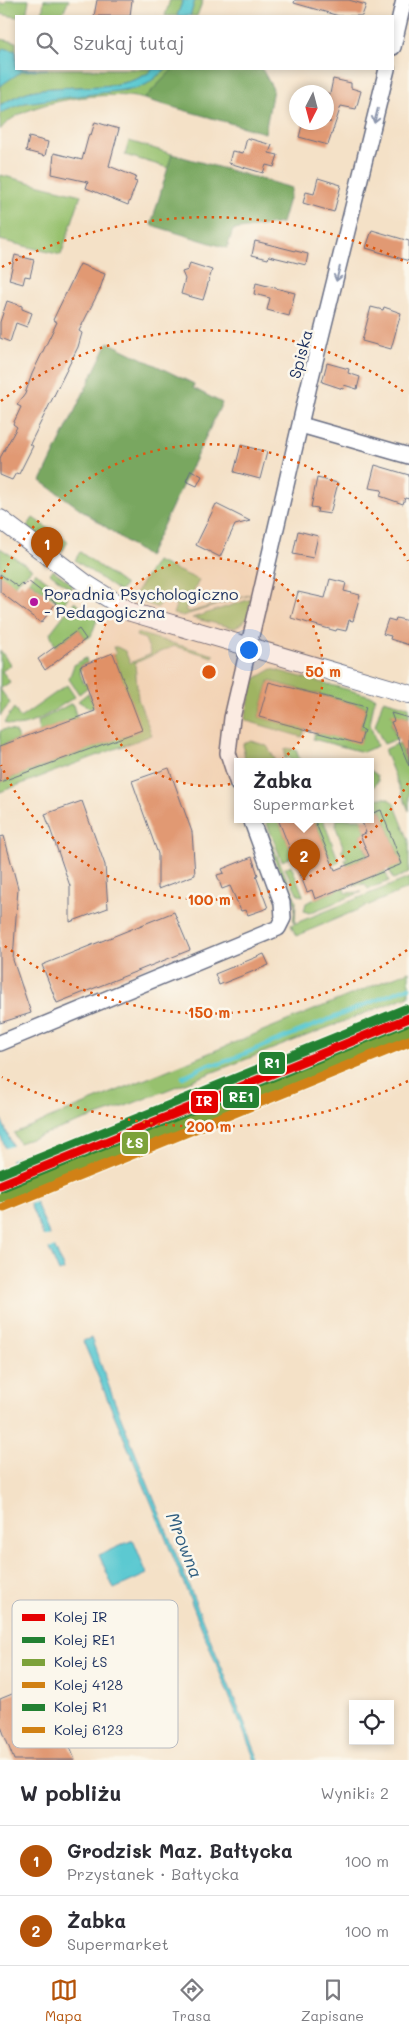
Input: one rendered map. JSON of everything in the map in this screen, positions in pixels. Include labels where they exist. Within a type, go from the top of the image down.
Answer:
[{"type":"street","points":[[394,43],[404,0]]},
{"type":"street","name":"Spiska","points":[[234,774],[229,762],[228,743],[248,648],[300,425],[388,70]]},
{"type":"street","points":[[300,425],[409,456]]},
{"type":"street","points":[[0,519],[122,608],[248,648],[409,694]]},
{"type":"street","points":[[0,1043],[278,928],[282,922],[282,903],[252,823]]},
{"type":"green space","points":[[7,0],[29,0],[26,15],[15,15],[15,17],[0,14],[0,3],[5,4]]},
{"type":"green space","points":[[44,0],[69,0],[62,15],[42,15]]},
{"type":"green space","points":[[170,0],[183,0],[177,15],[165,15]]},
{"type":"green space","points":[[195,0],[203,0],[197,15],[190,15]]},
{"type":"green space","points":[[0,39],[15,42],[15,70],[152,70],[142,77],[114,85],[49,88],[31,91],[0,105]]},
{"type":"green space","points":[[165,70],[172,70],[144,99],[111,95],[46,104],[27,111],[11,120],[0,130],[0,113],[13,106],[47,98],[122,91],[147,84]]},
{"type":"green space","points":[[172,70],[263,70],[273,89],[265,133],[144,99]]},
{"type":"green space","points":[[129,141],[172,154],[169,168],[125,155]]},
{"type":"green space","points":[[172,154],[292,188],[282,223],[233,230],[227,248],[151,225]]},
{"type":"green space","points":[[0,175],[81,195],[61,255],[0,240]]},
{"type":"green space","points":[[108,342],[194,384],[193,388],[222,403],[148,557],[41,481]]},
{"type":"green space","points":[[33,518],[68,542],[62,551],[27,527]]},
{"type":"green space","points":[[0,548],[32,569],[9,590],[0,574]]},
{"type":"green space","points":[[80,552],[125,585],[120,592],[75,560]]},
{"type":"green space","points":[[156,561],[199,580],[185,610],[190,612],[253,594],[182,616],[173,614],[176,605],[162,600],[158,608],[132,599]]},
{"type":"green space","points":[[53,570],[72,584],[72,590],[50,573]]},
{"type":"green space","points":[[35,572],[68,597],[64,603],[58,602],[29,581]]},
{"type":"green space","points":[[251,599],[247,619],[235,628],[192,618]]},
{"type":"green space","points":[[74,602],[97,620],[91,636],[86,639],[79,629],[55,646],[50,633]]},
{"type":"green space","points":[[137,633],[214,655],[213,657],[174,646],[135,663],[138,699],[152,735],[0,792],[0,782],[141,730],[114,655],[116,654],[113,647],[125,651],[130,663],[151,654],[145,639],[136,636]]},
{"type":"green space","points":[[0,650],[11,665],[2,671],[10,682],[0,689]]},
{"type":"green space","points":[[86,658],[87,663],[80,665],[81,669],[79,670],[84,684],[87,683],[88,687],[79,694],[69,679],[74,665]]},
{"type":"green space","points":[[272,669],[375,697],[370,724],[377,746],[363,752],[313,739],[315,732],[360,743],[364,730],[360,729],[366,707],[269,681],[259,717],[305,729],[302,737],[247,721],[245,719],[253,680]]},
{"type":"green space","points":[[67,685],[75,697],[40,719],[21,725],[12,725],[4,722],[14,708],[20,718]]},
{"type":"green space","points":[[0,689],[10,703],[0,716]]},
{"type":"green space","points":[[88,693],[96,707],[89,708],[78,701]]},
{"type":"green space","points":[[383,700],[409,707],[409,718],[391,714],[394,721],[391,723],[397,739],[384,744],[375,726]]},
{"type":"green space","points":[[70,704],[73,705],[77,718],[39,732],[37,722]]},
{"type":"green space","points":[[6,729],[14,731],[19,739],[4,744],[6,750],[0,753],[0,731]]},
{"type":"green space","points":[[252,741],[267,746],[274,758],[245,758],[243,744]]},
{"type":"green space","points":[[399,743],[409,768],[409,811],[385,752],[386,749]]},
{"type":"green space","points":[[285,749],[296,750],[299,758],[285,758]]},
{"type":"green space","points":[[374,773],[377,775],[378,781],[374,786]]},
{"type":"green space","points":[[387,798],[394,803],[409,841],[409,873],[393,879],[389,869],[402,864],[381,810],[374,813],[374,800]]},
{"type":"green space","points":[[261,823],[263,823],[296,900],[295,922],[293,922],[295,907],[293,897],[281,875]]},
{"type":"green space","points":[[267,823],[280,823],[293,856],[282,861]]},
{"type":"green space","points":[[316,823],[324,823],[339,862],[333,865]]},
{"type":"green space","points":[[336,823],[363,823],[366,832],[360,835],[368,856],[347,865],[345,860],[348,858],[341,851],[344,849],[336,827]]},
{"type":"green space","points":[[291,865],[303,896],[298,895],[285,868]]},
{"type":"green space","points":[[385,871],[389,881],[368,889],[365,884],[349,885]]},
{"type":"green space","points":[[409,878],[409,888],[296,936],[291,925]]},
{"type":"green space","points":[[344,887],[346,893],[362,892],[309,913],[304,911],[306,903]]},
{"type":"green space","points":[[409,971],[409,996],[131,1104],[19,1143],[14,1133]]},
{"type":"water","points":[[183,0],[195,0],[190,15],[177,15]]},
{"type":"water","points":[[3,48],[15,51],[15,70],[35,70],[22,71],[0,86],[0,54]]},
{"type":"water","points":[[152,70],[165,70],[147,84],[138,88],[24,103],[0,113],[0,105],[31,91],[49,88],[114,85],[142,77]]},
{"type":"water","points":[[0,1116],[64,1270],[59,1272],[0,1135]]},
{"type":"water","points":[[91,1338],[114,1400],[259,1760],[255,1760],[151,1502],[83,1341]]},
{"type":"water","points":[[133,1540],[147,1574],[114,1589],[99,1555]]},
{"type":"pier","points":[[15,1145],[20,1156],[8,1160],[3,1149]]},
{"type":"pier","points":[[26,1169],[38,1201],[27,1205],[14,1174]]},
{"type":"pier","points":[[52,1235],[57,1247],[46,1249],[41,1237]]},
{"type":"building","points":[[97,0],[132,0],[130,15],[94,15]]},
{"type":"building","points":[[295,0],[349,0],[366,5],[362,15],[336,15],[294,3]]},
{"type":"building","points":[[333,79],[351,83],[351,88],[361,91],[356,109],[341,106],[334,127],[334,85],[332,85]]},
{"type":"building","points":[[95,122],[119,129],[109,166],[136,177],[134,181],[137,182],[128,205],[86,188],[88,182],[52,174],[54,153],[82,160],[89,134],[91,135]]},
{"type":"building","points":[[301,130],[333,130],[328,145],[299,137]]},
{"type":"building","points":[[29,137],[48,142],[45,156],[26,151]]},
{"type":"building","points":[[247,138],[272,145],[269,153],[278,155],[274,167],[266,165],[263,173],[229,163],[232,151],[243,153]]},
{"type":"building","points":[[318,178],[341,185],[334,212],[303,203],[306,192],[314,194]]},
{"type":"building","points":[[372,230],[409,241],[409,261],[366,248]]},
{"type":"building","points":[[255,241],[308,254],[306,265],[269,256],[268,259],[252,255]]},
{"type":"building","points":[[15,255],[34,260],[30,277],[25,276],[23,284],[9,280]]},
{"type":"building","points":[[190,263],[212,270],[203,300],[181,294],[185,279],[182,272],[188,270]]},
{"type":"building","points":[[80,264],[105,274],[100,289],[79,331],[82,333],[78,347],[30,444],[33,446],[19,474],[16,473],[12,480],[0,475],[0,458],[17,427],[13,424],[21,407],[17,405],[25,394],[32,374],[57,322],[53,320]]},
{"type":"building","points":[[256,283],[295,293],[289,316],[267,310],[270,298],[254,294]]},
{"type":"building","points":[[7,301],[22,306],[22,309],[32,313],[27,327],[16,323],[10,342],[0,338],[0,322]]},
{"type":"building","points":[[371,307],[383,310],[384,307],[401,313],[391,349],[362,341]]},
{"type":"building","points":[[327,363],[349,369],[348,373],[360,377],[357,389],[344,385],[343,389],[322,382]]},
{"type":"building","points":[[241,445],[267,452],[260,479],[234,472]]},
{"type":"building","points":[[375,465],[409,475],[409,499],[405,498],[403,504],[380,496],[382,490],[369,488]]},
{"type":"building","points":[[191,470],[202,476],[197,486],[186,481]]},
{"type":"building","points":[[317,478],[338,483],[330,514],[317,512],[318,508],[311,507]]},
{"type":"building","points":[[216,504],[250,521],[235,525],[220,557],[196,545]]},
{"type":"building","points":[[298,531],[318,536],[313,558],[293,554]]},
{"type":"building","name":"Poradnia Psychologiczno - Pedagogiczna","points":[[0,574],[18,587],[21,583],[24,586],[28,581],[56,603],[41,623],[0,592]]},
{"type":"building","points":[[330,579],[346,583],[344,591],[360,595],[353,621],[349,620],[346,631],[337,629],[336,631],[291,618],[298,592],[325,598]]},
{"type":"building","points":[[396,618],[409,621],[409,645],[390,639],[391,636],[383,634],[388,619],[395,621]]},
{"type":"building","points":[[79,629],[86,639],[45,670],[38,659]]},
{"type":"building","points":[[113,653],[142,730],[0,782],[0,746],[95,711],[80,666]]},
{"type":"building","points":[[269,682],[366,707],[360,729],[364,730],[360,744],[259,717]]},
{"type":"building","points":[[391,713],[409,718],[409,766],[391,722],[394,721]]},
{"type":"building","points":[[169,768],[192,832],[195,875],[158,889],[158,854],[132,781]]},
{"type":"building","points":[[82,801],[105,865],[108,908],[70,922],[70,886],[45,814]]},
{"type":"building","points":[[381,810],[402,864],[315,899],[312,890],[307,892],[280,823],[316,823],[335,870],[369,856],[360,835],[366,833],[362,823],[374,823],[374,813]]},
{"type":"building","points":[[4,836],[18,888],[13,960],[31,1013],[0,1023],[0,837]]},
{"type":"building","points":[[252,857],[258,875],[256,876],[268,908],[248,915],[246,910],[241,911],[230,886],[222,889],[217,875],[224,873],[222,869]]},
{"type":"building","points":[[174,912],[190,950],[57,1003],[42,965]]},
{"type":"building","points":[[264,954],[269,965],[219,985],[215,974]]},
{"type":"building","points":[[12,1694],[12,1748],[70,1748],[75,1760],[14,1760],[0,1724],[0,1699]]},
{"type":"waterway","points":[[183,1077],[209,1064],[219,1064],[409,987]]},
{"type":"rail line","name":"R1","points":[[0,1174],[405,1009]]},
{"type":"rail line","name":"IR","points":[[0,1185],[409,1018]]},
{"type":"rail line","name":"RE1","points":[[4,1194],[409,1029]]},
{"type":"rail line","name":"ŁS","points":[[0,1198],[409,1031]]},
{"type":"rail line","name":"6123","points":[[8,1204],[409,1040]]},
{"type":"rail line","name":"4128","points":[[4,1207],[409,1042]]},
{"type":"place","name":"Grodzisk Maz. Bałtycka","points":[[47,568]]},
{"type":"place","name":"Poradnia Psychologiczno - Pedagogiczna","points":[[34,602]]},
{"type":"place","name":"Żabka","points":[[304,880]]},
{"type":"water label","name":"Mrowna","points":[[185,1545]]}]
